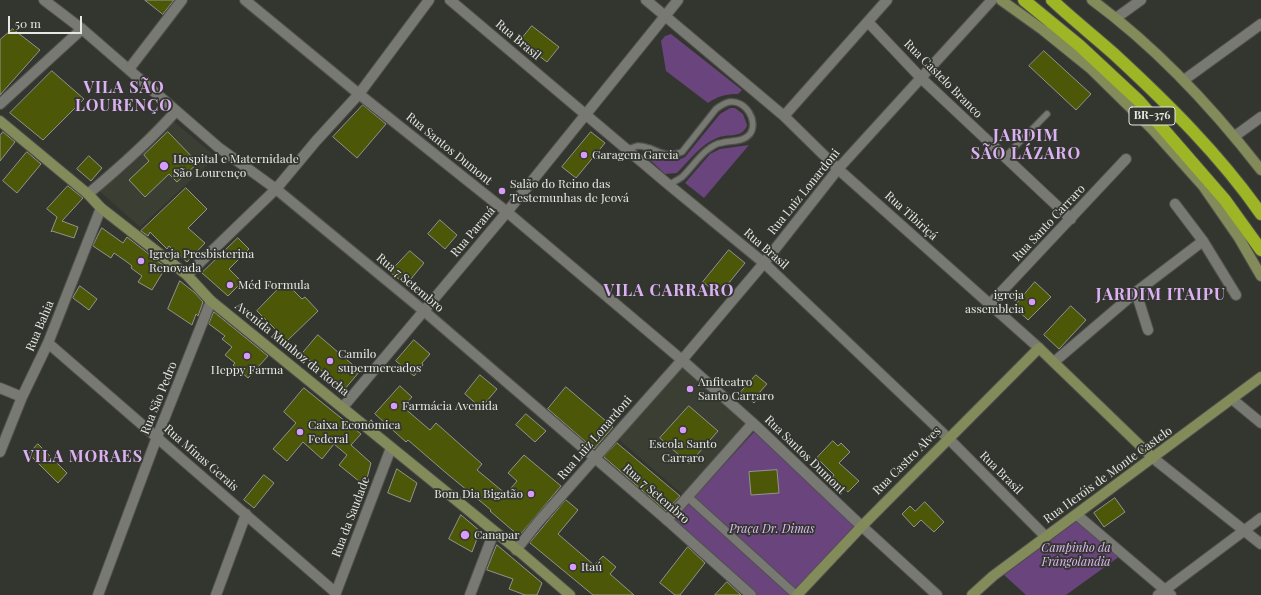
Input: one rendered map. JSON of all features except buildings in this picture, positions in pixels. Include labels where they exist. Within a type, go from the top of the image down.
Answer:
[{"type":"highway","name":"BR-376","points":[[1024,0],[1080,46],[1139,101],[1225,200],[1261,250]]},
{"type":"highway","name":"BR-376","points":[[1052,0],[1114,54],[1198,136],[1249,196],[1261,214]]},
{"type":"main road","points":[[1002,0],[1043,30],[1090,68],[1152,129],[1203,186],[1239,238],[1261,276]]},
{"type":"main road","points":[[1092,0],[1116,18],[1184,80],[1235,136],[1261,170]]},
{"type":"main road","name":"Avenida Munhoz da Rocha","points":[[0,121],[88,194],[101,208],[187,275],[212,301],[343,407],[570,595]]},
{"type":"main road","name":"Rua Castro Alves","points":[[797,595],[948,438],[1039,348]]},
{"type":"main road","name":"Rua Tibiriçá","points":[[1039,348],[1153,458]]},
{"type":"main road","name":"Rua Heróis de Monte Castelo","points":[[972,595],[993,576],[1260,378]]},
{"type":"street","name":"Rua 7 Setembro","points":[[44,0],[82,29],[218,147],[276,189],[424,311],[667,520],[751,595]]},
{"type":"street","points":[[129,69],[182,0]]},
{"type":"street","points":[[187,275],[276,189],[316,141],[359,94],[429,0]]},
{"type":"street","name":"Rua Brasil","points":[[450,0],[669,185],[764,263],[948,438],[1046,537]]},
{"type":"street","name":"Rua Tibiriçá","points":[[646,0],[784,116],[838,169],[1039,348]]},
{"type":"street","name":"Rua Paraná","points":[[343,407],[586,115],[678,0]]},
{"type":"street","points":[[784,116],[887,0]]},
{"type":"street","name":"Rua Luiz Lonardoni","points":[[516,550],[682,360],[764,263],[838,169],[992,0]]},
{"type":"street","points":[[1116,18],[1141,0]]},
{"type":"street","name":"Rua Santos Dumont","points":[[250,1],[359,94],[380,109],[506,212],[682,360],[753,423],[937,595]]},
{"type":"street","name":"Rua Castelo Branco","points":[[868,22],[922,78],[1071,219]]},
{"type":"street","points":[[1184,80],[1261,24]]},
{"type":"street","points":[[0,104],[82,29]]},
{"type":"street","points":[[88,194],[109,176],[176,111]]},
{"type":"street","points":[[1235,136],[1261,117]]},
{"type":"street","name":"Rua Santo Carraro","points":[[990,304],[1126,159]]},
{"type":"street","points":[[1175,204],[1203,241],[1236,295]]},
{"type":"street","name":"Rua Bahia","points":[[0,452],[22,397],[48,343],[101,208]]},
{"type":"street","points":[[1054,362],[1136,292],[1203,241]]},
{"type":"street","points":[[1136,292],[1148,330]]},
{"type":"street","name":"Rua São Pedro","points":[[98,595],[157,437],[212,301]]},
{"type":"street","name":"Rua Minas Gerais","points":[[48,343],[246,514],[335,594]]},
{"type":"street","points":[[0,388],[22,397]]},
{"type":"street","points":[[1232,399],[1261,423]]},
{"type":"street","points":[[667,520],[753,423]]},
{"type":"street","name":"Rua da Saudade","points":[[335,594],[391,448]]},
{"type":"street","points":[[1153,458],[1261,544]]},
{"type":"street","points":[[688,497],[797,595]]},
{"type":"street","points":[[216,595],[246,514]]},
{"type":"street","points":[[1077,515],[1165,593],[1261,518]]},
{"type":"street","points":[[470,595],[494,532]]},
{"type":"lane","points":[[628,149],[636,146],[644,147],[666,155],[674,155],[682,152],[716,109],[722,104],[737,102],[743,106],[752,118],[753,125],[749,135],[740,140],[721,142],[708,148],[681,178],[669,185]]},
{"type":"lane","points":[[1005,157],[1047,114]]},
{"type":"shaded area","name":"Hospital e Maternidade São Lourenço","points":[[172,120],[216,157],[140,227],[98,190]]},
{"type":"shaded area","name":"Escola Santo Carraro","points":[[684,365],[749,423],[683,495],[617,438]]},
{"type":"green space","points":[[671,34],[742,90],[738,94],[722,96],[708,103],[666,71],[661,41],[665,36]]},
{"type":"green space","points":[[730,108],[735,108],[743,114],[747,125],[745,129],[739,134],[717,138],[711,141],[696,153],[677,173],[665,174],[647,157],[666,161],[676,161],[685,157],[720,114]]},
{"type":"green space","points":[[749,145],[704,198],[685,183],[710,154],[720,149]]},
{"type":"green space","name":"Praça Dr. Dimas","points":[[754,432],[856,526],[792,595],[755,595],[673,520]]},
{"type":"green space","name":"Campinho da Frângolandia","points":[[1078,520],[1120,556],[1066,595],[1026,595],[1004,575]]},
{"type":"place","name":"Garagem Garcia","points":[[584,155]]},
{"type":"place","name":"Hospital e Maternidade São Lourenço","points":[[164,166]]},
{"type":"place","name":"Salão do Reino das Testemunhas de Jeová","points":[[502,191]]},
{"type":"place","name":"Igreja Presbisterina Renovada","points":[[141,261]]},
{"type":"place","name":"Méd Formula","points":[[230,285]]},
{"type":"place","name":"igreja assembleia","points":[[1032,302]]},
{"type":"place","name":"Heppy Farma","points":[[247,356]]},
{"type":"place","name":"Camilo supermercados","points":[[330,361]]},
{"type":"place","name":"Anfiteatro Santo Carraro","points":[[690,389]]},
{"type":"place","name":"Farmácia Avenida","points":[[394,406]]},
{"type":"place","name":"Escola Santo Carraro","points":[[683,430]]},
{"type":"place","name":"Caixa Econômica Federal","points":[[300,432]]},
{"type":"place","name":"Bom Dia Bigatão","points":[[531,494]]},
{"type":"place","name":"Canapar","points":[[465,535]]},
{"type":"place","name":"Itaú","points":[[573,567]]},
{"type":"district","name":"VILA SÃO LOURENÇO","points":[[124,97]]},
{"type":"district","name":"JARDIM SÃO LÁZARO","points":[[1026,145]]},
{"type":"district","name":"VILA CARRARO","points":[[669,291]]},
{"type":"district","name":"JARDIM ITAIPU","points":[[1161,295]]},
{"type":"district","name":"VILA MORAES","points":[[83,457]]}]
